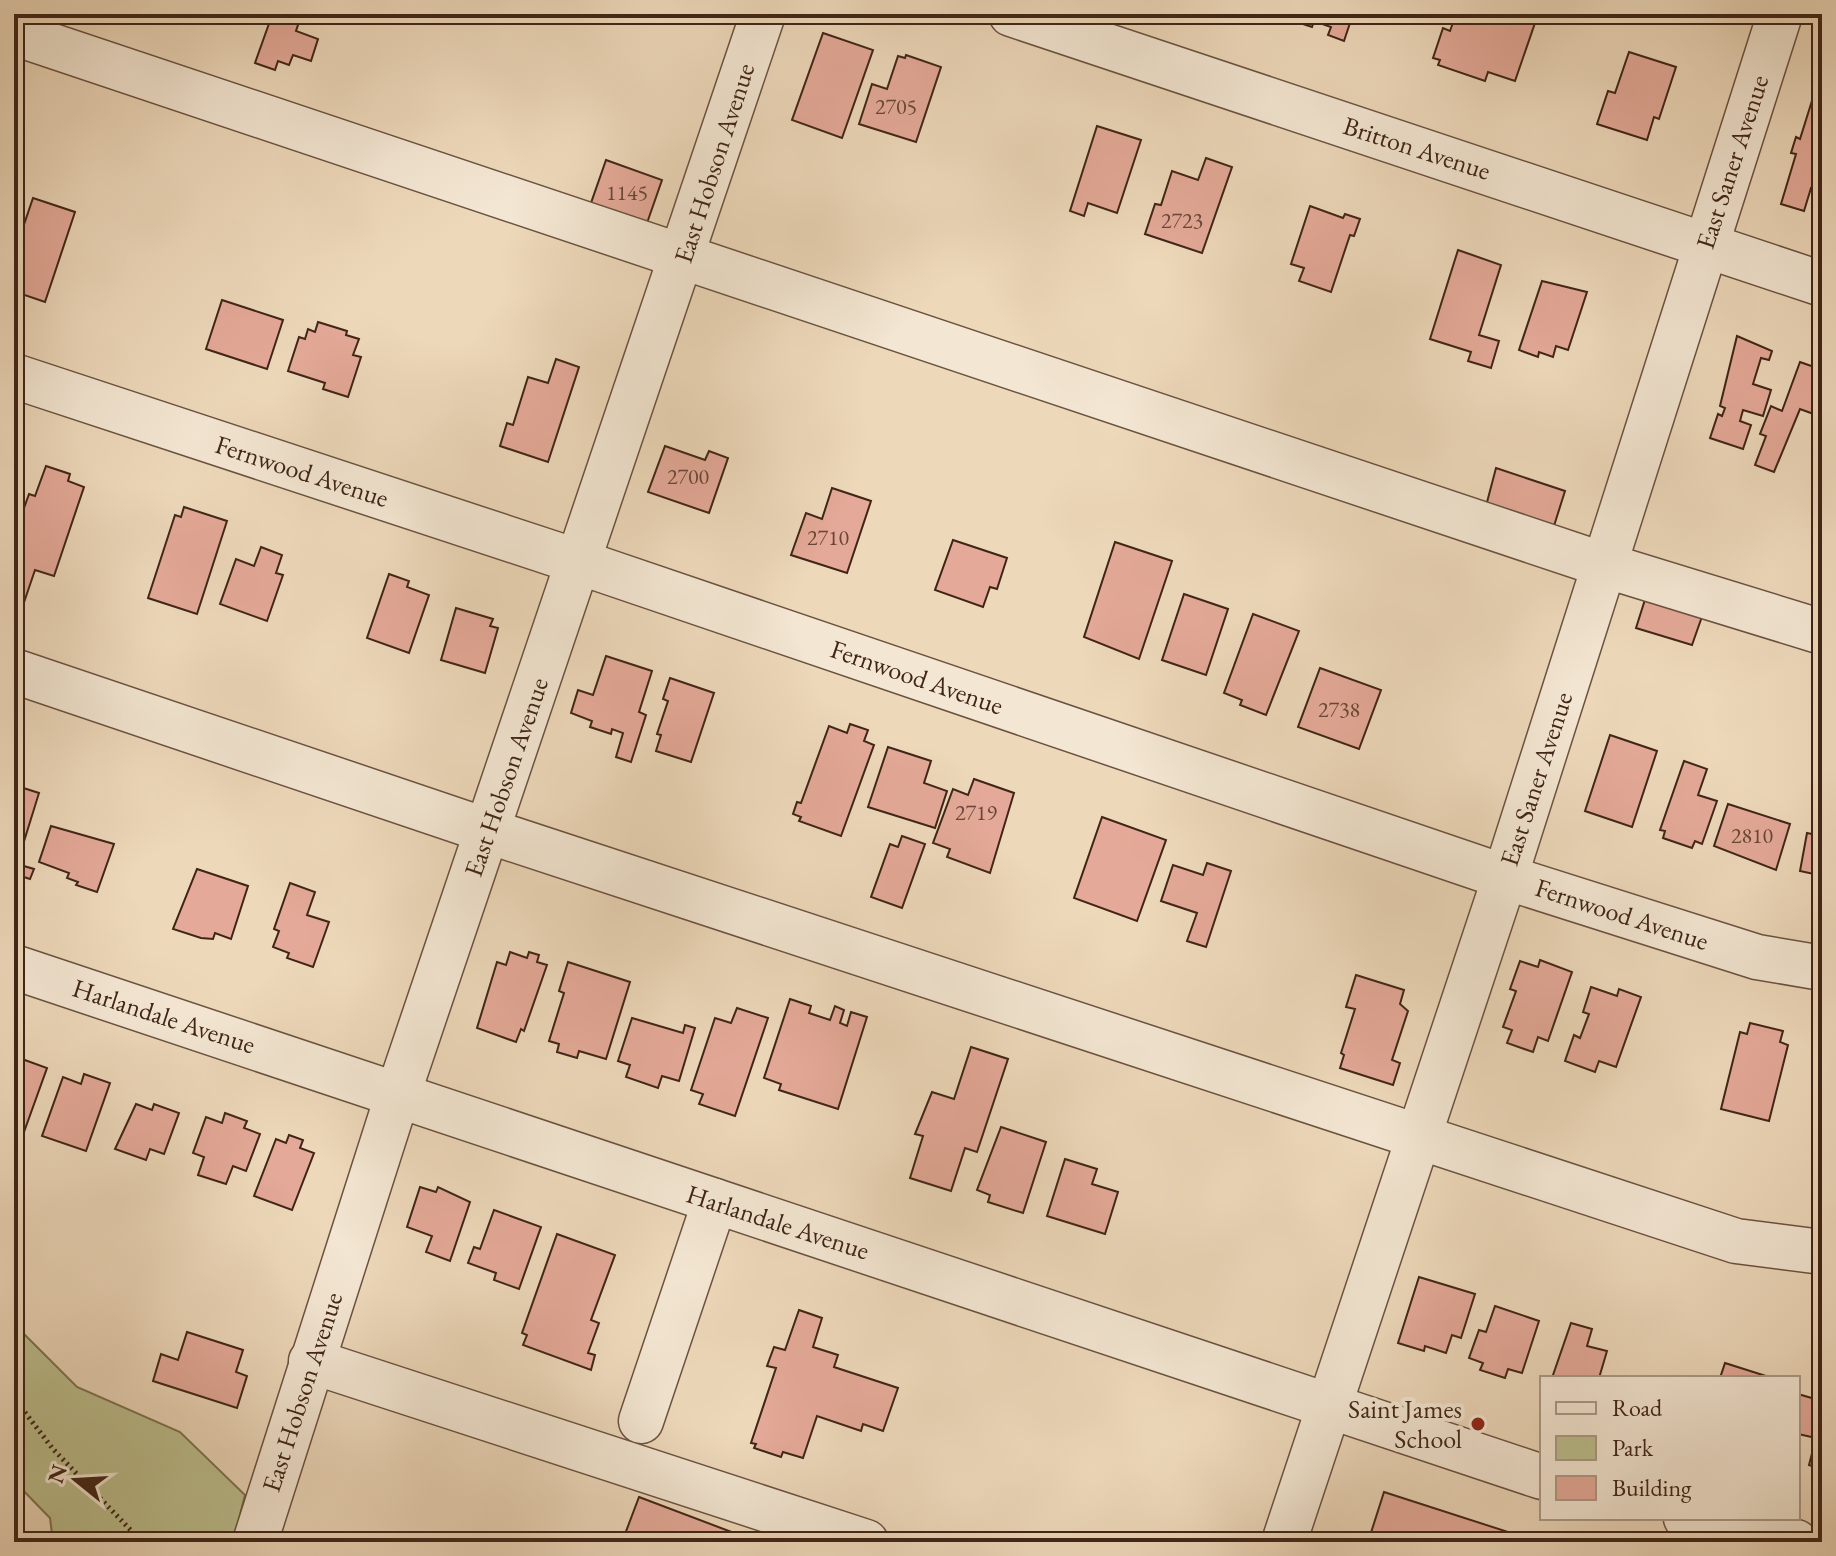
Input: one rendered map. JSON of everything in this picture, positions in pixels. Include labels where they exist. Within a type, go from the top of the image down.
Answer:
[{"type":"street","name":"East Hobson Avenue","points":[[255,1542],[398,1094],[763,14]]},
{"type":"street","name":"Britton Avenue","points":[[1011,14],[1822,284]]},
{"type":"street","name":"East Saner Avenue","points":[[1284,1542],[1505,877],[1780,14]]},
{"type":"street","points":[[14,33],[1604,565],[1822,632]]},
{"type":"street","name":"Fernwood Avenue","points":[[14,376],[579,562],[1505,877],[1757,957],[1822,968]]},
{"type":"street","points":[[14,671],[488,831],[1736,1241],[1822,1252]]},
{"type":"street","name":"Harlandale Avenue","points":[[14,967],[1540,1476]]},
{"type":"street","points":[[641,1421],[715,1201]]},
{"type":"street","points":[[311,1361],[866,1542]]},
{"type":"street","points":[[1695,1520],[1796,1542]]},
{"type":"path","points":[[14,1398],[53,1449],[142,1542]]},
{"type":"green space","points":[[14,1324],[77,1387],[180,1432],[245,1495],[233,1542],[53,1542],[50,1518],[14,1481]]},
{"type":"building","points":[[282,14],[301,16],[296,31],[318,39],[311,61],[293,55],[289,65],[278,61],[275,70],[255,63],[271,18],[280,21]]},
{"type":"building","points":[[1299,14],[1353,14],[1344,41],[1328,35],[1331,27],[1314,21],[1312,27],[1297,22]]},
{"type":"building","points":[[1456,14],[1520,14],[1536,20],[1515,81],[1488,72],[1485,81],[1438,65],[1440,60],[1433,58],[1443,28],[1450,31]]},
{"type":"building","points":[[823,33],[873,50],[842,138],[792,120]]},
{"type":"building","points":[[1629,52],[1676,67],[1659,119],[1654,117],[1647,140],[1597,124],[1608,91],[1615,93]]},
{"type":"building","points":[[906,55],[941,67],[916,142],[859,124],[872,84],[887,89],[898,56],[905,58]]},
{"type":"building","points":[[1815,91],[1822,94],[1822,192],[1811,188],[1804,211],[1781,204],[1796,154],[1791,153],[1796,137],[1800,139]]},
{"type":"building","points":[[1097,126],[1141,140],[1117,213],[1088,203],[1084,216],[1070,211]]},
{"type":"building","points":[[1206,158],[1232,167],[1202,253],[1145,234],[1155,204],[1161,205],[1172,171],[1198,180]]},
{"type":"building","points":[[606,160],[662,180],[647,223],[591,203]]},
{"type":"building","points":[[33,198],[75,212],[45,302],[19,293],[18,299],[14,298],[14,254]]},
{"type":"building","points":[[1310,206],[1343,218],[1345,214],[1360,219],[1354,236],[1350,235],[1331,292],[1299,281],[1304,268],[1291,264]]},
{"type":"building","points":[[1458,250],[1501,265],[1479,335],[1499,341],[1491,368],[1468,361],[1471,352],[1430,339]]},
{"type":"building","points":[[1542,281],[1587,292],[1568,350],[1556,346],[1553,357],[1539,352],[1538,357],[1519,350]]},
{"type":"building","points":[[222,300],[283,320],[267,369],[206,349]]},
{"type":"building","points":[[318,322],[347,331],[346,335],[359,339],[353,355],[361,357],[348,397],[323,389],[325,383],[288,371],[299,337],[305,339],[308,329],[315,332]]},
{"type":"building","points":[[1737,336],[1772,351],[1769,360],[1761,358],[1753,384],[1771,390],[1763,416],[1743,410],[1740,421],[1751,425],[1743,449],[1710,438],[1718,414],[1722,416],[1725,408],[1720,406]]},
{"type":"building","points":[[556,359],[579,367],[548,462],[500,446],[507,423],[513,425],[528,377],[548,383]]},
{"type":"building","points":[[1800,362],[1814,367],[1816,362],[1822,364],[1822,417],[1800,409],[1774,472],[1755,465],[1766,436],[1760,434],[1771,406],[1782,411]]},
{"type":"building","points":[[665,446],[705,460],[709,451],[728,458],[709,513],[648,492]]},
{"type":"building","points":[[46,466],[70,474],[68,481],[84,487],[54,576],[35,570],[16,626],[14,536],[29,494],[35,496]]},
{"type":"building","points":[[1496,468],[1565,491],[1553,529],[1486,506]]},
{"type":"building","points":[[832,488],[871,501],[847,573],[791,555],[806,513],[822,519]]},
{"type":"building","points":[[184,507],[227,521],[197,614],[148,598],[175,515],[181,517]]},
{"type":"building","points":[[953,540],[1007,558],[997,589],[990,587],[983,607],[935,590]]},
{"type":"building","points":[[1115,542],[1172,561],[1139,659],[1084,637]]},
{"type":"building","points":[[261,547],[282,555],[276,573],[283,575],[267,621],[220,604],[236,559],[254,566]]},
{"type":"building","points":[[389,574],[409,581],[407,587],[429,595],[409,653],[367,638]]},
{"type":"building","points":[[1648,590],[1705,608],[1692,645],[1636,628]]},
{"type":"building","points":[[1184,594],[1228,609],[1206,675],[1162,660]]},
{"type":"building","points":[[456,608],[493,619],[490,626],[498,628],[485,673],[441,660]]},
{"type":"building","points":[[1253,614],[1299,631],[1266,715],[1240,705],[1242,700],[1224,693]]},
{"type":"building","points":[[606,656],[652,671],[639,712],[646,715],[631,762],[616,757],[623,733],[612,729],[611,734],[590,727],[592,721],[571,713],[578,690],[593,695]]},
{"type":"building","points":[[1320,668],[1381,690],[1359,749],[1298,727]]},
{"type":"building","points":[[670,678],[714,693],[691,762],[656,751],[661,735],[657,734],[668,701],[663,699]]},
{"type":"building","points":[[850,724],[868,730],[864,741],[874,745],[841,836],[799,821],[801,817],[793,814],[797,802],[801,803],[829,726],[847,733]]},
{"type":"building","points":[[1610,735],[1657,751],[1632,827],[1585,811]]},
{"type":"building","points":[[888,747],[931,761],[924,783],[947,791],[935,828],[868,807]]},
{"type":"building","points":[[1684,761],[1707,769],[1698,795],[1717,801],[1702,844],[1695,841],[1692,848],[1663,838],[1665,831],[1660,830]]},
{"type":"building","points":[[974,779],[1014,793],[990,873],[947,857],[950,849],[933,843],[953,789],[968,795]]},
{"type":"building","points":[[14,785],[39,793],[17,864],[34,869],[30,879],[14,874]]},
{"type":"building","points":[[1728,804],[1790,824],[1776,870],[1714,846]]},
{"type":"building","points":[[1102,817],[1166,840],[1137,921],[1074,898]]},
{"type":"building","points":[[51,826],[114,844],[97,892],[76,885],[78,882],[67,878],[69,873],[39,862]]},
{"type":"building","points":[[1807,833],[1822,836],[1822,880],[1813,879],[1814,874],[1800,871]]},
{"type":"building","points":[[902,836],[925,844],[902,908],[871,897],[890,844],[898,847]]},
{"type":"building","points":[[1207,863],[1231,871],[1206,947],[1187,941],[1197,913],[1161,901],[1173,865],[1203,875]]},
{"type":"building","points":[[197,869],[248,886],[231,939],[215,933],[213,939],[201,938],[173,929]]},
{"type":"building","points":[[290,883],[315,892],[307,915],[329,922],[313,967],[287,958],[289,953],[273,947],[279,931],[274,929]]},
{"type":"building","points":[[510,952],[527,958],[529,952],[539,955],[537,962],[547,965],[524,1031],[521,1029],[516,1042],[477,1028],[497,962],[506,965]]},
{"type":"building","points":[[1540,960],[1572,972],[1548,1041],[1538,1037],[1533,1052],[1507,1043],[1512,1030],[1503,1027],[1516,991],[1510,989],[1520,961],[1538,967]]},
{"type":"building","points":[[568,962],[630,982],[606,1059],[579,1051],[577,1058],[557,1052],[559,1044],[549,1041],[564,993],[559,991]]},
{"type":"building","points":[[1356,975],[1404,990],[1400,1004],[1408,1011],[1392,1060],[1400,1063],[1393,1085],[1340,1068],[1344,1055],[1341,1053],[1355,1009],[1346,1007]]},
{"type":"building","points":[[1591,987],[1617,996],[1619,989],[1641,997],[1616,1067],[1599,1061],[1595,1072],[1565,1061],[1574,1035],[1580,1038],[1589,1014],[1583,1012]]},
{"type":"building","points":[[790,999],[811,1006],[809,1013],[830,1020],[835,1006],[844,1010],[840,1023],[847,1026],[851,1012],[867,1017],[838,1109],[779,1090],[781,1084],[764,1078]]},
{"type":"building","points":[[737,1008],[768,1018],[735,1116],[699,1104],[703,1094],[691,1090],[715,1018],[731,1023]]},
{"type":"building","points":[[632,1018],[683,1033],[685,1025],[695,1028],[679,1081],[662,1076],[658,1088],[626,1077],[630,1065],[618,1061]]},
{"type":"building","points":[[1750,1023],[1783,1031],[1780,1042],[1788,1045],[1769,1121],[1721,1109],[1740,1032],[1747,1034]]},
{"type":"building","points":[[971,1047],[1008,1059],[977,1152],[965,1148],[951,1191],[910,1178],[923,1136],[915,1134],[932,1092],[954,1099]]},
{"type":"building","points":[[1819,1053],[1822,1053],[1822,1112],[1813,1111]]},
{"type":"building","points":[[22,1059],[47,1068],[24,1132],[14,1128],[14,1065],[20,1067]]},
{"type":"building","points":[[84,1074],[110,1083],[86,1151],[42,1136],[63,1077],[81,1084]]},
{"type":"building","points":[[136,1104],[152,1110],[154,1104],[179,1113],[164,1154],[150,1149],[146,1160],[115,1149]]},
{"type":"building","points":[[225,1113],[247,1121],[244,1128],[260,1134],[246,1171],[233,1166],[226,1184],[198,1175],[204,1157],[193,1153],[206,1117],[222,1123]]},
{"type":"building","points":[[1001,1127],[1046,1142],[1023,1213],[988,1202],[990,1195],[977,1190]]},
{"type":"building","points":[[289,1135],[303,1140],[300,1148],[314,1153],[292,1210],[254,1196],[276,1139],[286,1143]]},
{"type":"building","points":[[1065,1159],[1097,1169],[1092,1184],[1118,1192],[1105,1234],[1047,1216]]},
{"type":"building","points":[[420,1187],[436,1192],[438,1187],[470,1202],[450,1261],[426,1252],[432,1236],[407,1227]]},
{"type":"building","points":[[494,1210],[541,1227],[519,1289],[494,1280],[496,1273],[468,1263],[474,1247],[480,1249]]},
{"type":"building","points":[[557,1234],[615,1255],[591,1320],[599,1323],[588,1353],[595,1355],[591,1370],[523,1345],[527,1335],[522,1333]]},
{"type":"building","points":[[1419,1277],[1475,1294],[1461,1338],[1452,1335],[1446,1353],[1425,1346],[1424,1351],[1398,1343]]},
{"type":"building","points":[[1495,1306],[1539,1321],[1522,1373],[1508,1369],[1505,1378],[1480,1370],[1483,1363],[1469,1358],[1479,1330],[1486,1332]]},
{"type":"building","points":[[799,1310],[822,1318],[813,1347],[838,1355],[834,1367],[898,1388],[883,1431],[863,1424],[861,1431],[817,1416],[803,1458],[783,1452],[781,1457],[754,1448],[756,1444],[751,1443],[776,1368],[767,1366],[774,1347],[785,1350]]},
{"type":"building","points":[[1571,1323],[1592,1329],[1587,1346],[1607,1351],[1600,1376],[1553,1376]]},
{"type":"building","points":[[187,1332],[243,1350],[236,1372],[247,1376],[237,1408],[153,1381],[161,1354],[178,1360]]},
{"type":"building","points":[[1725,1363],[1766,1376],[1721,1376]]},
{"type":"building","points":[[1800,1395],[1822,1401],[1822,1469],[1809,1465],[1816,1438],[1800,1434]]},
{"type":"building","points":[[1384,1492],[1539,1542],[1368,1542]]},
{"type":"building","points":[[639,1497],[758,1542],[622,1542]]},
{"type":"place","name":"Saint James School","points":[[1478,1424]]}]
